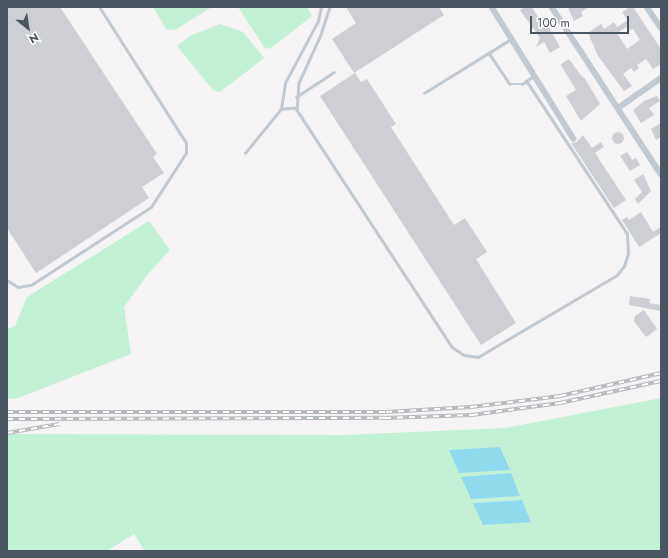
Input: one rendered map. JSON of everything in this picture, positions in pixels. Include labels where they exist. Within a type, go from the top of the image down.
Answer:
[{"type":"street","points":[[492,7],[574,139]]},
{"type":"street","points":[[552,7],[661,174]]},
{"type":"street","points":[[647,7],[661,28]]},
{"type":"street","points":[[618,108],[661,78]]},
{"type":"lane","points":[[7,280],[18,287],[31,285],[150,207],[187,148],[99,7]]},
{"type":"lane","points":[[245,152],[281,109],[285,83],[318,21],[321,7]]},
{"type":"lane","points":[[330,7],[320,37],[299,83],[296,97],[297,108],[452,347],[464,355],[478,357],[618,275],[624,266],[628,254],[627,234],[526,81]]},
{"type":"lane","points":[[424,93],[511,38]]},
{"type":"lane","points":[[489,53],[510,84],[516,85],[534,76]]},
{"type":"lane","points":[[296,97],[334,72]]},
{"type":"lane","points":[[281,109],[297,108]]},
{"type":"green space","points":[[153,7],[212,7],[175,30],[166,29]]},
{"type":"green space","points":[[238,7],[307,7],[312,16],[270,49],[264,47]]},
{"type":"green space","points":[[220,24],[243,32],[264,58],[220,92],[213,90],[177,46],[190,36]]},
{"type":"green space","points":[[149,221],[170,250],[148,274],[124,307],[131,354],[18,398],[7,399],[7,329],[15,326],[27,297]]},
{"type":"green space","points":[[661,398],[661,551],[145,551],[134,534],[107,551],[7,551],[7,434],[345,435],[506,428]],"holes":[[[522,500],[531,522],[473,503]]]},
{"type":"water","points":[[500,447],[510,470],[459,473],[449,450]]},
{"type":"water","points":[[511,473],[520,496],[471,499],[461,477]]},
{"type":"water","points":[[522,500],[531,522],[483,525],[473,503]]},
{"type":"building","points":[[7,7],[60,7],[157,154],[153,157],[164,173],[142,187],[149,198],[36,273],[7,228]]},
{"type":"building","points":[[346,7],[439,7],[444,15],[354,73],[332,39],[356,23]]},
{"type":"building","points":[[525,7],[532,7],[538,17],[543,17],[560,47],[550,53],[544,42],[536,47],[540,38],[520,10]]},
{"type":"building","points":[[568,7],[589,7],[581,12],[583,16],[574,21]]},
{"type":"building","points":[[630,7],[633,7],[661,49],[661,64],[653,69],[646,59],[637,65],[639,68],[634,72],[631,68],[623,74],[632,86],[624,91],[598,56],[588,33],[601,24],[604,29],[614,22],[617,27],[628,20],[622,12]],"holes":[[[628,26],[630,30],[633,29],[640,40],[627,49],[617,33]]]},
{"type":"building","points":[[569,59],[583,78],[584,77],[600,104],[581,121],[566,96],[576,90],[561,64]]},
{"type":"building","points":[[355,73],[361,82],[367,79],[396,124],[391,127],[454,225],[465,218],[487,252],[476,259],[516,323],[481,345],[320,96]]},
{"type":"building","points":[[657,96],[660,101],[649,108],[654,115],[641,123],[633,110],[644,101]]},
{"type":"building","points":[[661,123],[661,137],[656,140],[651,129]]},
{"type":"building","points":[[618,132],[622,134],[624,138],[622,142],[618,144],[614,142],[612,138],[614,134]]},
{"type":"building","points":[[583,135],[592,148],[601,142],[604,147],[595,153],[626,200],[614,208],[571,143],[577,142]]},
{"type":"building","points":[[627,152],[632,160],[636,158],[640,165],[630,171],[620,156]]},
{"type":"building","points":[[643,174],[651,191],[638,204],[635,199],[642,192],[634,180]]},
{"type":"building","points":[[641,212],[653,232],[661,227],[661,233],[639,247],[622,220],[627,217],[629,220]]},
{"type":"building","points":[[630,296],[650,299],[649,303],[661,305],[661,311],[629,305]]},
{"type":"building","points":[[644,310],[657,329],[646,337],[634,321],[635,316]]},
{"type":"railway","points":[[7,412],[386,412],[471,407],[560,396],[661,373]]},
{"type":"railway","points":[[7,419],[385,418],[472,415],[560,403],[661,381]]},
{"type":"railway","points":[[7,433],[59,424]]}]
